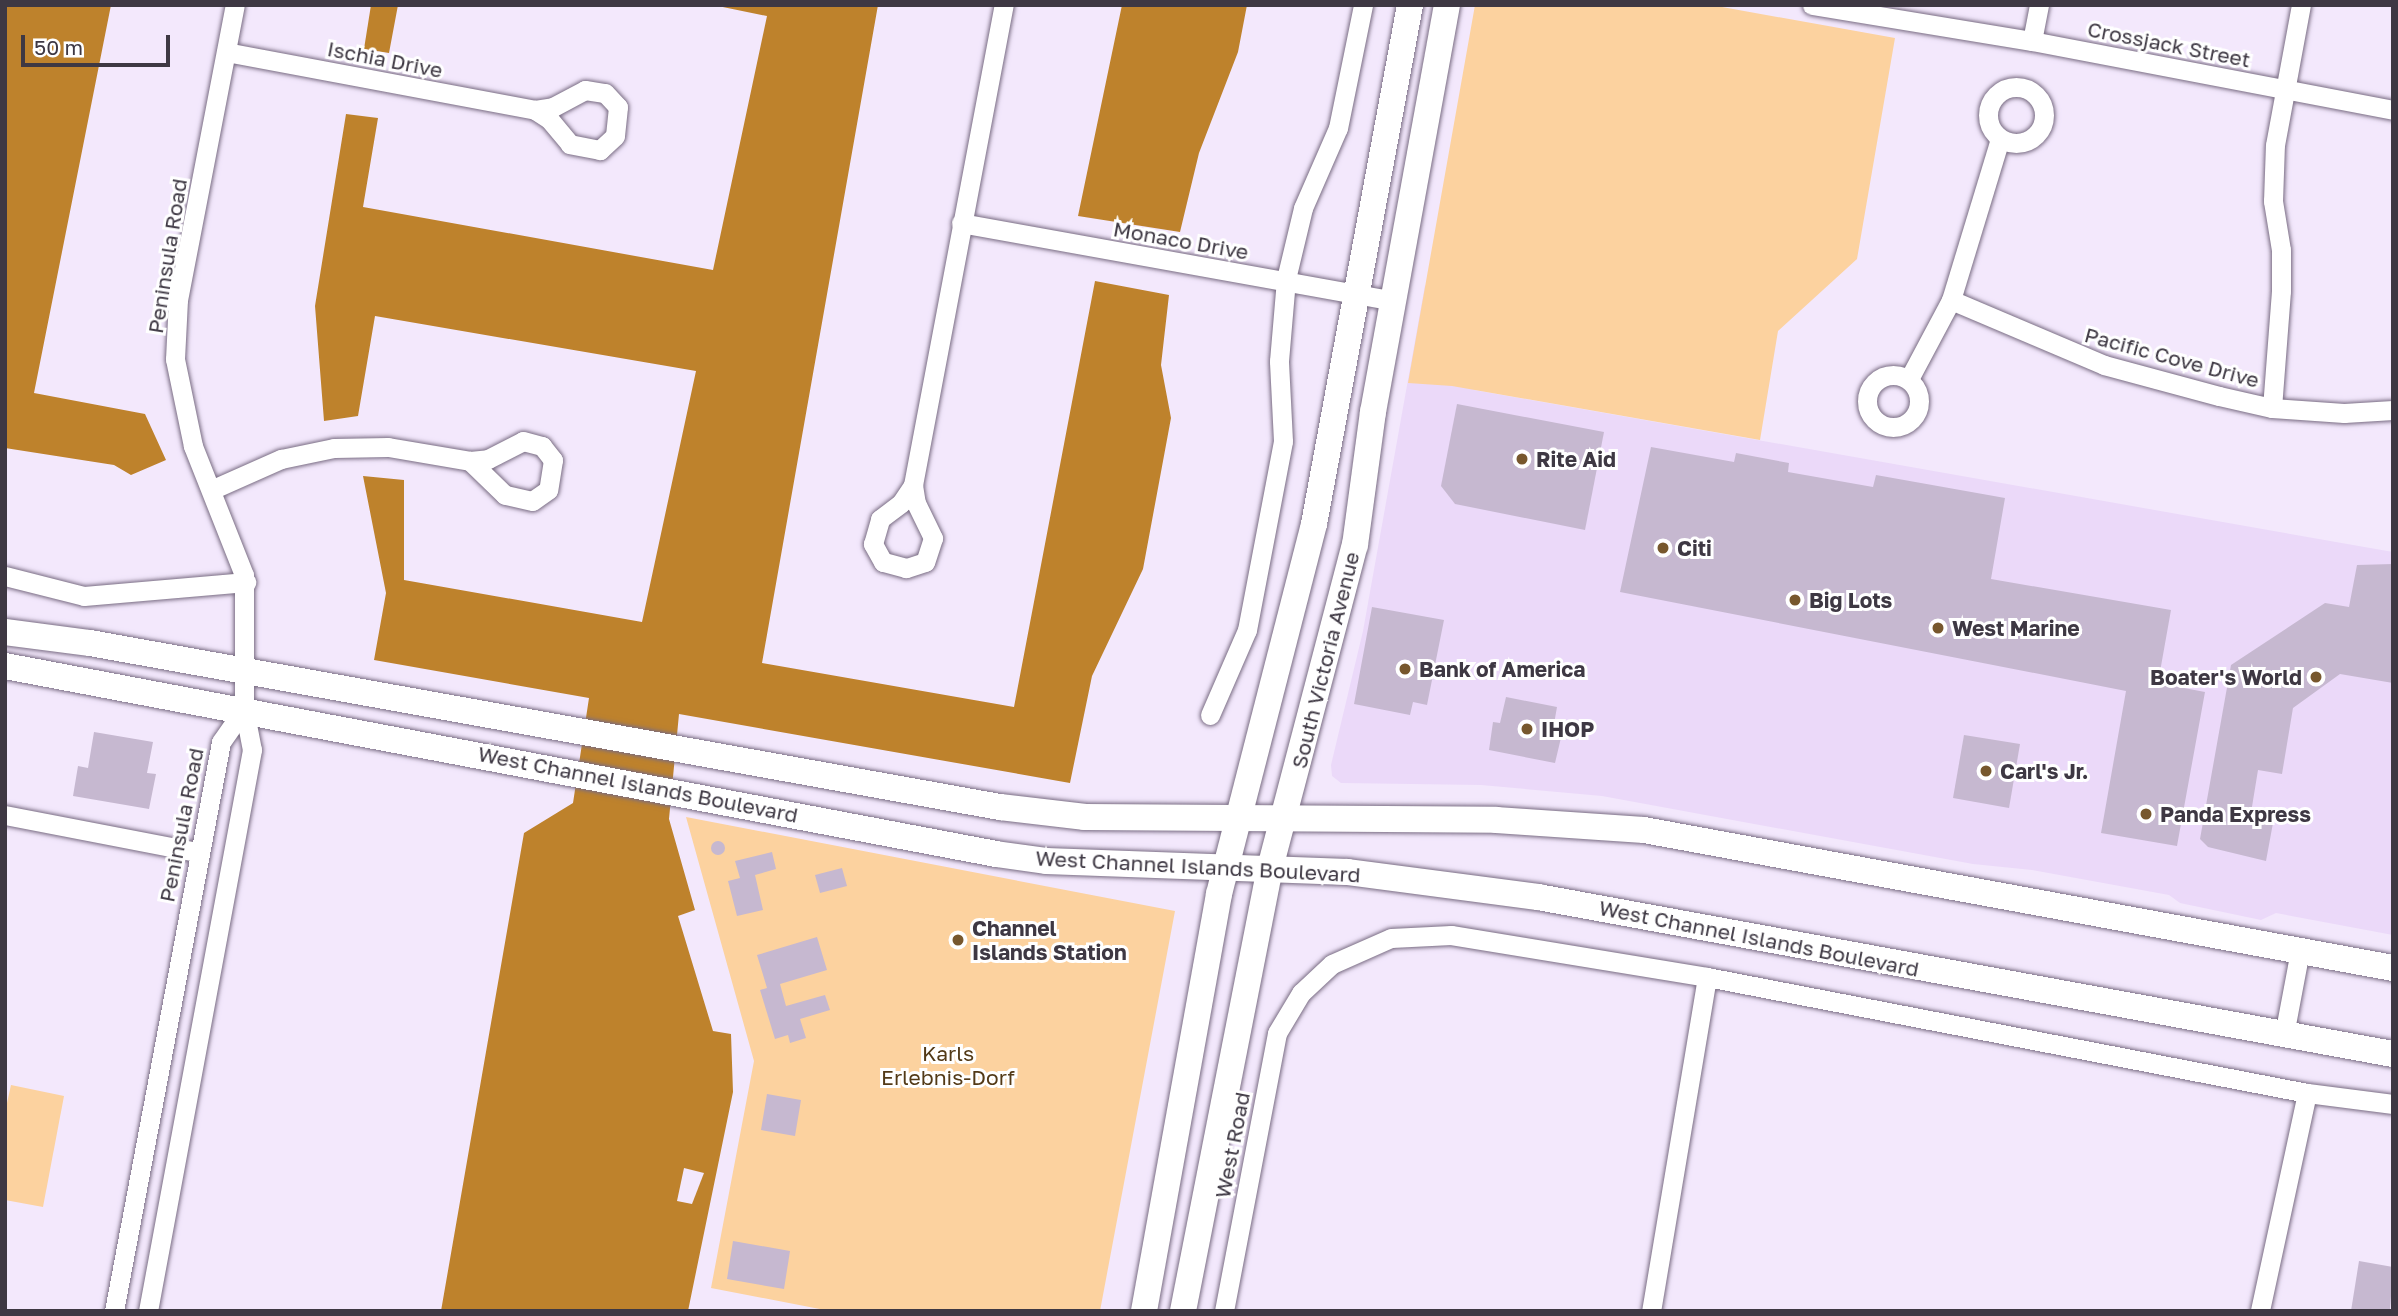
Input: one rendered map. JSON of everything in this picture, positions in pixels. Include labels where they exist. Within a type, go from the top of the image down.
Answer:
[{"type":"main road","name":"South Victoria Avenue","points":[[1144,1311],[1225,868],[1304,568],[1410,5]]},
{"type":"main road","name":"South Victoria Avenue","points":[[1183,1311],[1270,868],[1348,576],[1393,301],[1447,5]]},
{"type":"main road","name":"West Channel Islands Boulevard","points":[[5,632],[1060,814],[1496,820],[1644,830],[2393,968]]},
{"type":"main road","name":"West Channel Islands Boulevard","points":[[5,666],[682,791],[996,854],[1046,860],[1348,873],[1538,897],[2393,1054]]},
{"type":"street","name":"Peninsula Road","points":[[114,1311],[198,852],[221,742],[244,709],[247,672],[246,582],[184,418],[175,330],[235,5]]},
{"type":"street","points":[[913,485],[1004,5]]},
{"type":"street","points":[[1210,715],[1247,630],[1280,461],[1284,420],[1281,310],[1286,279],[1303,208],[1338,128],[1363,5]]},
{"type":"street","name":"Crossjack Street","points":[[1812,5],[2032,41],[2393,110]]},
{"type":"street","points":[[2032,41],[2039,5]]},
{"type":"street","points":[[2272,408],[2281,291],[2281,250],[2273,201],[2274,145],[2301,5]]},
{"type":"street","name":"Ischia Drive","points":[[226,52],[536,110]]},
{"type":"street","points":[[1909,379],[1951,300],[2000,139]]},
{"type":"street","name":"Monaco Drive","points":[[961,223],[1286,279],[1393,301]]},
{"type":"street","name":"Pacific Cove Drive","points":[[1951,300],[2104,365],[2272,408],[2344,413],[2393,410]]},
{"type":"street","points":[[211,490],[281,459],[334,447],[388,447],[470,461]]},
{"type":"street","points":[[5,576],[84,596],[246,582]]},
{"type":"street","points":[[148,1311],[252,750],[244,709]]},
{"type":"street","points":[[5,815],[198,852]]},
{"type":"street","name":"West Road","points":[[1224,1311],[1277,1033],[1301,993],[1332,964],[1391,938],[1451,935],[1707,977],[2307,1093],[2393,1104]]},
{"type":"street","points":[[2284,1035],[2300,950]]},
{"type":"street","points":[[1651,1311],[1707,977]]},
{"type":"street","points":[[174,989],[207,996]]},
{"type":"street","points":[[2260,1311],[2307,1093]]},
{"type":"street","points":[[133,1207],[166,1213]]},
{"type":"shaded area","points":[[5,5],[111,5],[34,393],[145,414],[166,460],[131,475],[114,465],[5,448]]},
{"type":"shaded area","points":[[371,5],[398,5],[389,53],[364,49]]},
{"type":"shaded area","points":[[713,5],[878,5],[762,663],[1014,707],[1095,281],[1169,295],[1161,365],[1171,418],[1143,569],[1092,676],[1070,783],[679,714],[669,819],[695,910],[678,916],[713,1031],[731,1034],[733,1092],[688,1311],[441,1311],[524,833],[573,803],[589,698],[374,660],[386,593],[363,476],[404,480],[404,580],[642,622],[696,371],[375,316],[358,416],[324,421],[315,306],[346,114],[378,118],[363,207],[713,270],[767,16]]},
{"type":"shaded area","points":[[1122,5],[1247,5],[1238,52],[1199,153],[1180,232],[1078,216]]},
{"type":"shaded area","points":[[1425,285],[1466,334],[1474,390],[2393,552],[2393,935],[2276,913],[2261,920],[2180,903],[2169,895],[2032,870],[1973,864],[1602,796],[1481,785],[1341,783],[1332,776],[1331,765],[1363,631]]},
{"type":"green space","points":[[1475,5],[1711,5],[1895,38],[1857,259],[1778,331],[1760,440],[1452,386],[1408,383]]},
{"type":"green space","name":"Karls Erlebnis-Dorf","points":[[686,817],[1175,911],[1100,1311],[830,1311],[711,1288],[754,1061]]},
{"type":"green space","points":[[11,1085],[64,1096],[43,1207],[5,1200],[5,1112]]},
{"type":"pier","points":[[684,1168],[704,1173],[692,1204],[677,1201]]},
{"type":"building","name":"Rite Aid","points":[[1457,404],[1604,432],[1585,530],[1455,504],[1441,486]]},
{"type":"building","points":[[1651,447],[1734,462],[1736,453],[1789,463],[1788,472],[1873,487],[1876,475],[2005,498],[1991,579],[2171,610],[2158,683],[2205,692],[2177,846],[2101,833],[2126,691],[1620,592]]},
{"type":"building","points":[[2393,564],[2393,683],[2340,674],[2293,708],[2282,774],[2258,770],[2250,819],[2273,823],[2266,861],[2208,847],[2200,839],[2231,665],[2325,603],[2349,607],[2357,565]]},
{"type":"building","points":[[1372,607],[1444,620],[1427,705],[1413,702],[1410,715],[1354,704]]},
{"type":"building","points":[[1506,697],[1557,707],[1554,724],[1564,725],[1555,763],[1489,750],[1493,722],[1500,723]]},
{"type":"building","points":[[94,732],[153,742],[147,773],[156,774],[149,809],[73,796],[78,766],[88,768]]},
{"type":"building","name":"Carl's Jr.","points":[[1964,735],[2020,744],[2009,808],[1953,798]]},
{"type":"building","points":[[718,841],[723,843],[723,853],[718,855],[713,853],[711,848],[713,843]]},
{"type":"building","points":[[772,852],[776,869],[755,875],[763,910],[737,916],[728,881],[740,878],[735,861]]},
{"type":"building","points":[[842,868],[847,886],[820,893],[815,875]]},
{"type":"building","points":[[817,937],[827,970],[780,984],[786,1006],[825,995],[830,1010],[800,1019],[806,1038],[790,1043],[788,1035],[775,1039],[760,990],[767,988],[757,955]]},
{"type":"building","points":[[767,1094],[801,1100],[795,1136],[761,1130]]},
{"type":"building","points":[[733,1241],[790,1251],[784,1289],[727,1279]]},
{"type":"building","points":[[2359,1261],[2393,1267],[2390,1311],[2351,1311]]},
{"type":"place","name":"Rite Aid","points":[[1522,459]]},
{"type":"place","name":"Citi","points":[[1663,548]]},
{"type":"place","name":"Big Lots","points":[[1795,600]]},
{"type":"place","name":"West Marine","points":[[1938,628]]},
{"type":"place","name":"Bank of America","points":[[1405,669]]},
{"type":"place","name":"Boater's World","points":[[2316,677]]},
{"type":"place","name":"IHOP","points":[[1527,729]]},
{"type":"place","name":"Carl's Jr.","points":[[1986,771]]},
{"type":"place","name":"Panda Express","points":[[2146,814]]},
{"type":"place","name":"Channel Islands Station","points":[[958,940]]}]
